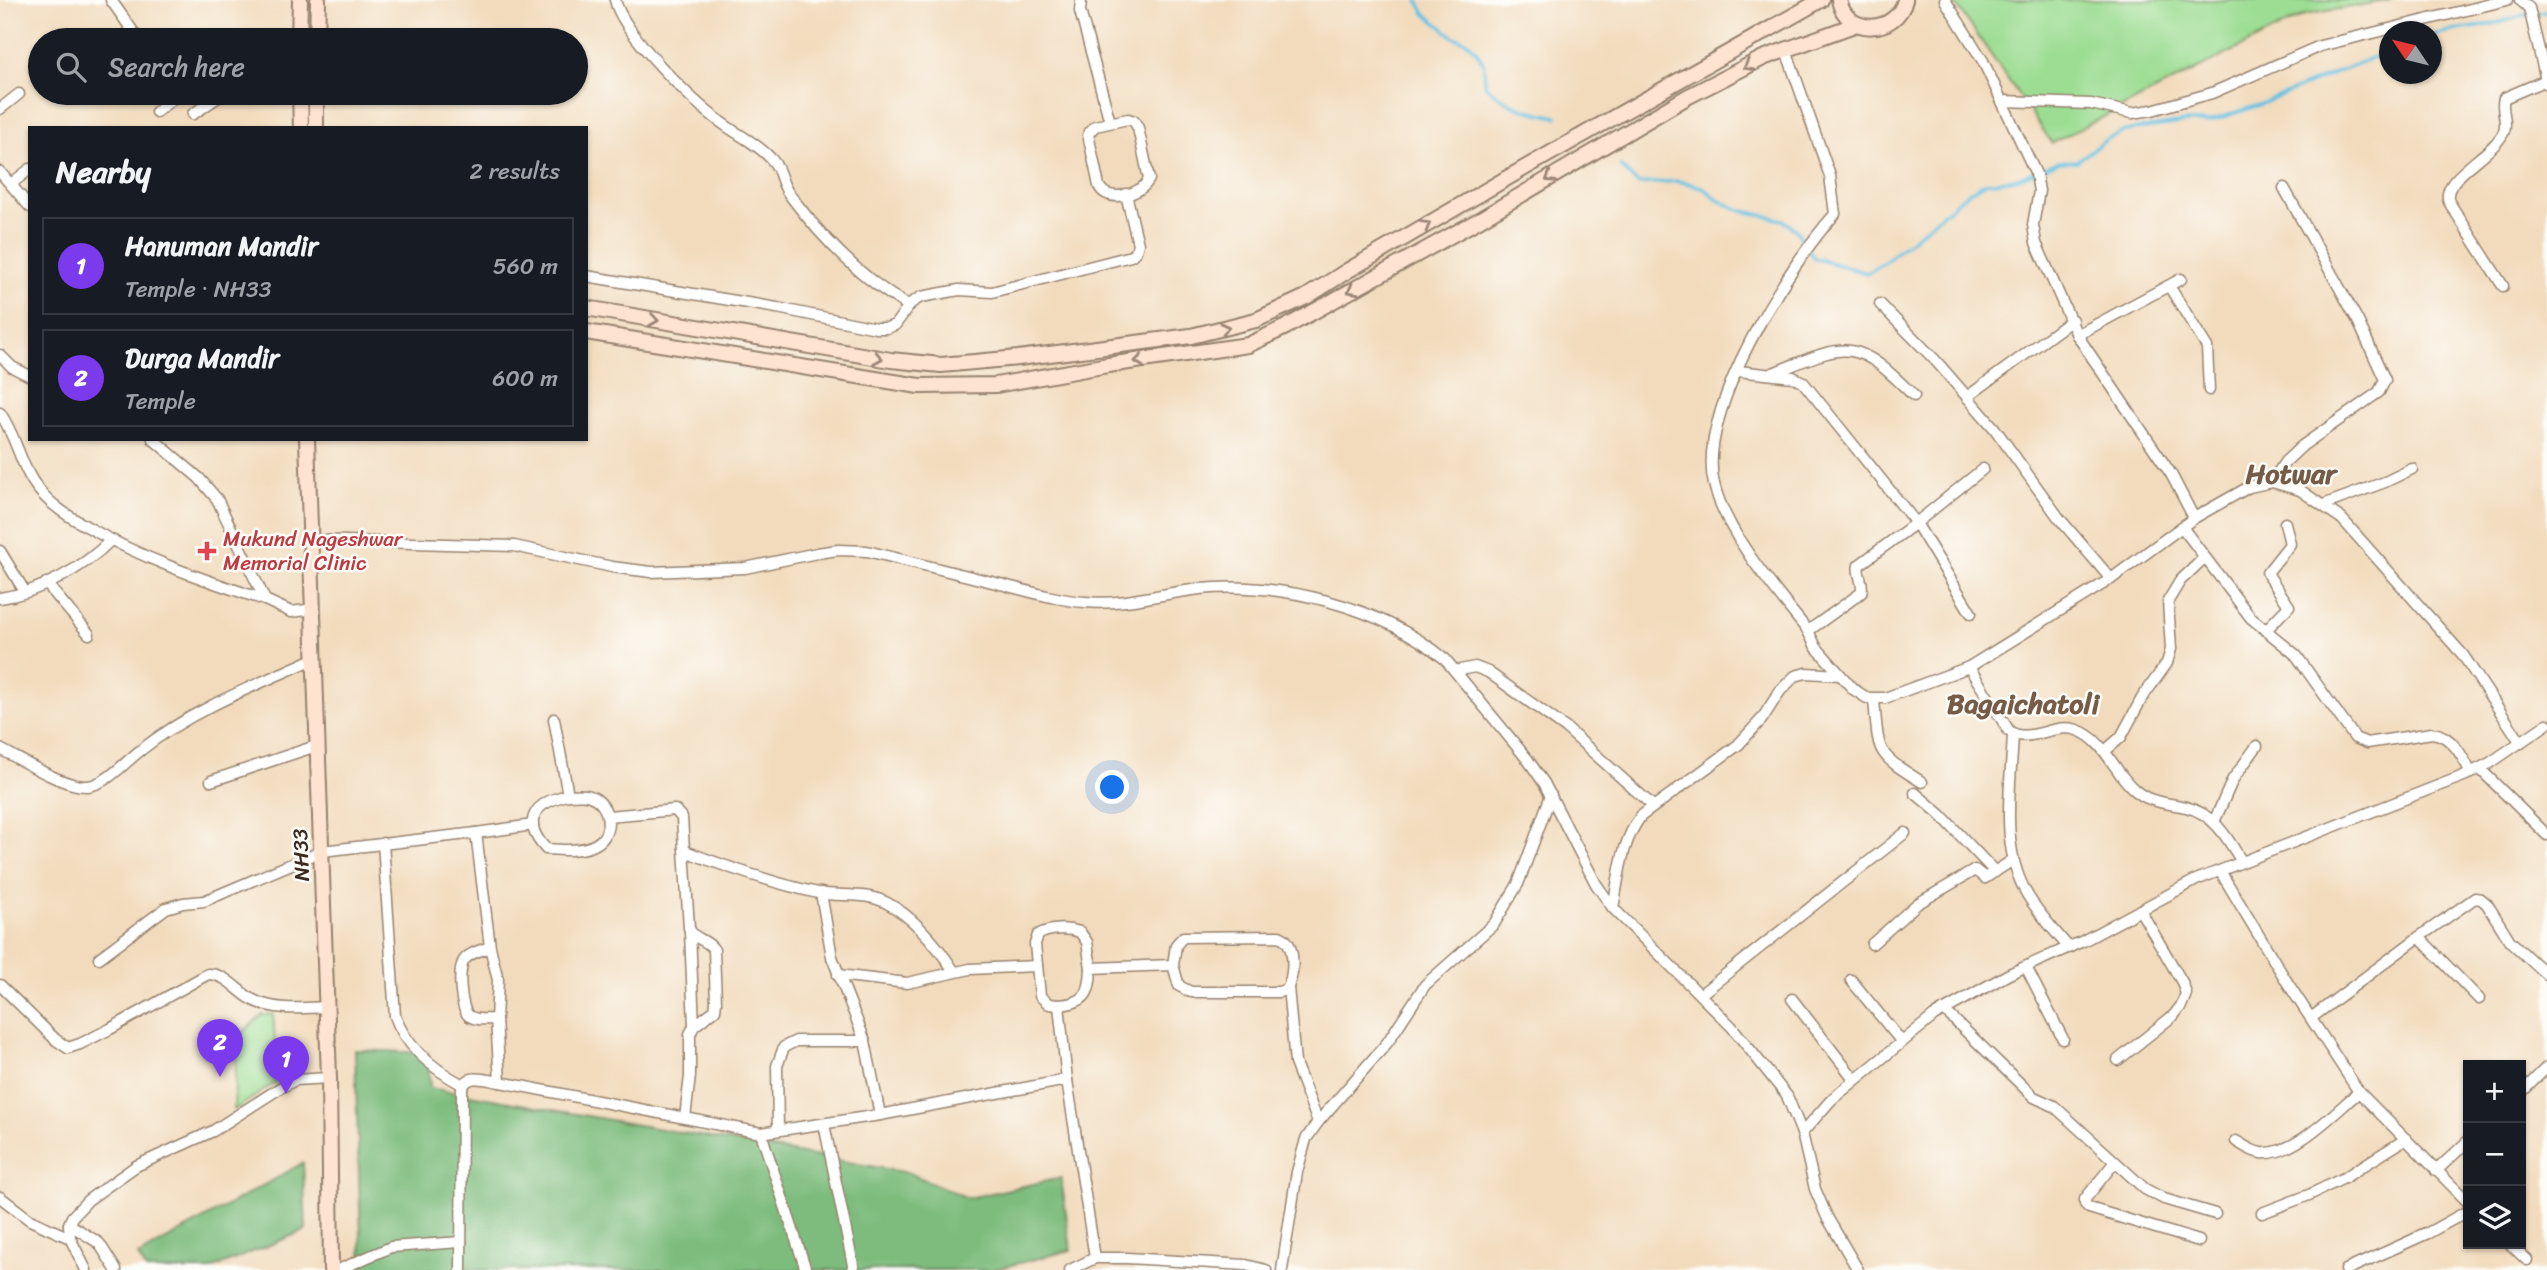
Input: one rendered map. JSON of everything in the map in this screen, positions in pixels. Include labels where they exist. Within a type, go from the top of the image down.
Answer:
[{"type":"main road","points":[[299,28],[300,0]]},
{"type":"main road","points":[[317,28],[318,0]]},
{"type":"main road","points":[[588,309],[891,360],[941,365],[1191,336],[1256,320],[1306,297],[1504,180],[1821,0]]},
{"type":"main road","points":[[1839,0],[1846,17],[1857,24],[1870,27],[1884,26],[1895,18],[1903,8],[1905,0]]},
{"type":"main road","points":[[588,332],[919,386],[996,385],[1108,365],[1248,345],[1286,327],[1477,221],[1687,97],[1763,58],[1857,24]]},
{"type":"main road","points":[[300,105],[301,126]]},
{"type":"main road","points":[[316,105],[316,126]]},
{"type":"main road","name":"NH33","points":[[307,441],[329,1077],[331,1270]]},
{"type":"street","points":[[111,0],[131,28]]},
{"type":"street","points":[[615,0],[623,19],[635,36],[691,97],[773,160],[787,192],[834,248],[866,278],[909,306]]},
{"type":"street","points":[[1081,0],[1080,11],[1110,122]]},
{"type":"street","points":[[1945,0],[1983,61],[2034,170],[2039,191],[2033,225],[2036,243],[2077,335],[2171,474],[2194,518]]},
{"type":"street","points":[[2002,101],[2091,104],[2132,113],[2151,110],[2212,93],[2320,46],[2507,0]]},
{"type":"street","points":[[2503,286],[2449,202],[2446,193],[2450,185],[2484,156],[2502,135],[2505,127],[2502,106],[2504,98],[2547,82],[2530,12],[2520,0]]},
{"type":"street","points":[[1786,50],[1830,176],[1835,214],[1815,236],[1775,295],[1725,401],[1711,466],[1714,485],[1731,526],[1808,631],[1816,647],[1860,695],[1874,700],[1885,698],[1969,667],[2111,579],[2194,518],[2249,487],[2272,482],[2300,490],[2342,519],[2455,646],[2521,743]]},
{"type":"street","points":[[0,109],[19,94]]},
{"type":"street","points":[[156,112],[164,105]]},
{"type":"street","points":[[193,114],[206,105]]},
{"type":"street","points":[[1128,119],[1135,123],[1149,179],[1146,186],[1126,194],[1111,196],[1102,193],[1088,142],[1088,134],[1092,129],[1110,122],[1128,119]]},
{"type":"street","points":[[11,184],[28,171]]},
{"type":"street","points":[[0,172],[28,205]]},
{"type":"street","points":[[2272,482],[2292,454],[2379,391],[2385,380],[2358,321],[2284,188]]},
{"type":"street","points":[[588,276],[887,328],[895,325],[909,306],[921,297],[959,290],[992,292],[1131,256],[1138,244],[1126,194]]},
{"type":"street","points":[[2077,335],[2181,279]]},
{"type":"street","points":[[2169,286],[2207,347],[2209,390]]},
{"type":"street","points":[[1880,304],[1995,429],[2059,517],[2111,579]]},
{"type":"street","points":[[1967,397],[2072,320]]},
{"type":"street","points":[[1769,374],[1834,350],[1855,351],[1877,361],[1914,396]]},
{"type":"street","points":[[0,355],[12,367],[28,375]]},
{"type":"street","points":[[1738,371],[1793,377],[1803,382],[1916,523],[1971,613]]},
{"type":"street","points":[[0,413],[37,488],[59,510],[110,541],[147,558],[265,600],[291,612],[314,609]]},
{"type":"street","points":[[155,441],[199,478],[217,499],[265,600]]},
{"type":"street","points":[[1808,631],[1858,597],[1863,588],[1859,565],[1983,469]]},
{"type":"street","points":[[2323,505],[2412,469]]},
{"type":"street","points":[[2266,631],[2289,606],[2267,573],[2290,544],[2285,523]]},
{"type":"street","points":[[2182,527],[2251,618],[2296,655],[2358,740],[2367,743],[2440,734],[2460,752],[2475,771],[2547,835]]},
{"type":"street","points":[[312,540],[514,546],[612,567],[652,572],[745,568],[817,553],[867,551],[1065,600],[1104,603],[1227,587],[1308,595],[1336,603],[1390,626],[1430,647],[1455,671],[1528,760],[1551,795],[1596,884],[1613,908],[1732,1027],[1787,1096],[1802,1133],[1812,1178],[1823,1208],[1858,1270]]},
{"type":"street","points":[[0,598],[46,583],[83,562],[110,541]]},
{"type":"street","points":[[0,551],[25,592]]},
{"type":"street","points":[[2105,751],[2121,737],[2142,698],[2167,663],[2171,649],[2167,611],[2170,596],[2180,581],[2204,558]]},
{"type":"street","points":[[46,583],[89,635]]},
{"type":"street","points":[[0,749],[69,783],[88,786],[96,784],[142,749],[200,711],[316,658]]},
{"type":"street","points":[[1455,671],[1475,667],[1488,672],[1567,729],[1653,806]]},
{"type":"street","points":[[1969,667],[2013,734],[2023,736],[2072,728],[2084,733],[2105,751],[2137,793],[2198,811],[2214,822],[2225,834],[2242,862]]},
{"type":"street","points":[[1613,908],[1629,836],[1641,816],[1738,746],[1762,719],[1780,691],[1795,676],[1806,673],[1840,675]]},
{"type":"street","points":[[1874,700],[1881,750],[1895,765],[1922,782]]},
{"type":"street","points":[[554,719],[568,795]]},
{"type":"street","points":[[1802,1133],[1818,1113],[1855,1080],[1944,1010],[2025,967],[2069,948],[2196,880],[2475,771],[2547,724]]},
{"type":"street","points":[[2013,734],[2010,829],[2013,860],[2028,895],[2069,948]]},
{"type":"street","points":[[211,781],[319,745]]},
{"type":"street","points":[[2214,822],[2233,779],[2257,746]]},
{"type":"street","points":[[1915,793],[1940,814],[1995,872]]},
{"type":"street","points":[[568,795],[588,795],[599,801],[608,816],[608,826],[603,838],[594,846],[570,850],[547,849],[535,837],[533,824],[537,808],[549,799],[568,795]]},
{"type":"street","points":[[1282,1270],[1299,1160],[1306,1139],[1387,1043],[1425,985],[1494,924],[1517,884],[1551,795]]},
{"type":"street","points":[[608,816],[675,810],[682,818],[694,1026]]},
{"type":"street","points":[[99,958],[166,908],[204,901],[322,851],[533,824]]},
{"type":"street","points":[[476,833],[490,947],[498,979],[496,1019],[500,1082]]},
{"type":"street","points":[[1701,994],[1905,834]]},
{"type":"street","points":[[383,844],[397,1023],[430,1065],[463,1085]]},
{"type":"street","points":[[685,852],[757,877],[821,893],[869,898],[888,904],[930,939],[954,971]]},
{"type":"street","points":[[1872,944],[1928,897],[1976,870],[1984,878],[2013,860]]},
{"type":"street","points":[[2220,871],[2359,1092],[2463,1197]]},
{"type":"street","points":[[821,893],[832,957],[865,1041],[880,1115]]},
{"type":"street","points":[[2311,1018],[2472,899],[2481,898],[2510,941],[2547,975]]},
{"type":"street","points":[[2118,1060],[2174,1015],[2186,994],[2182,982],[2140,910]]},
{"type":"street","points":[[1066,930],[1080,932],[1086,939],[1091,968],[1090,986],[1085,996],[1074,1003],[1048,1003],[1042,999],[1037,967],[1035,944],[1038,935],[1066,930]]},
{"type":"street","points":[[684,1118],[690,1076],[690,1034],[694,1026],[712,1013],[716,1006],[714,954],[711,945],[690,932]]},
{"type":"street","points":[[1288,987],[1272,993],[1191,992],[1179,986],[1173,965],[1176,945],[1183,937],[1286,938],[1291,946],[1292,973],[1288,987],[1295,1063],[1318,1122]]},
{"type":"street","points":[[2419,937],[2479,999]]},
{"type":"street","points":[[490,947],[464,960],[460,968],[461,988],[464,1008],[469,1016],[496,1019]]},
{"type":"street","points":[[1091,968],[1173,965]]},
{"type":"street","points":[[838,975],[907,983],[954,971],[1037,967]]},
{"type":"street","points":[[2025,967],[2063,1039]]},
{"type":"street","points":[[0,985],[56,1040],[68,1048],[110,1029],[208,974],[223,977],[246,996],[267,1005],[326,1007]]},
{"type":"street","points":[[1851,980],[1902,1042]]},
{"type":"street","points":[[1792,999],[1855,1080]]},
{"type":"street","points":[[1059,1005],[1067,1080],[1095,1258]]},
{"type":"street","points":[[1944,1010],[2034,1097],[2054,1106],[2114,1163],[2153,1194],[2215,1214]]},
{"type":"street","points":[[778,1130],[777,1066],[783,1047],[796,1041],[865,1041]]},
{"type":"street","points":[[2526,1088],[2547,1067]]},
{"type":"street","points":[[86,1270],[70,1238],[69,1224],[88,1200],[136,1166],[213,1131],[295,1080],[329,1077]]},
{"type":"street","points":[[461,1270],[463,1085],[470,1078],[761,1133],[880,1115],[1067,1080]]},
{"type":"street","points":[[2236,1141],[2257,1152],[2281,1150],[2308,1134],[2359,1092]]},
{"type":"street","points":[[1794,1110],[1818,1113]]},
{"type":"street","points":[[824,1124],[854,1270]]},
{"type":"street","points":[[761,1133],[806,1270]]},
{"type":"street","points":[[2262,1213],[2344,1178],[2406,1139]]},
{"type":"street","points":[[2436,1171],[2463,1146]]},
{"type":"street","points":[[2114,1163],[2087,1196],[2085,1202],[2089,1208],[2199,1241]]},
{"type":"street","points":[[0,1198],[30,1220],[70,1238]]},
{"type":"street","points":[[2346,1270],[2463,1214]]},
{"type":"street","points":[[69,1224],[99,1243],[116,1270]]},
{"type":"street","points":[[338,1270],[391,1247],[461,1242]]},
{"type":"street","points":[[2515,1249],[2527,1260]]},
{"type":"street","points":[[1073,1270],[1095,1258],[1246,1265],[1266,1270]]},
{"type":"green space","points":[[1953,0],[2391,0],[2304,15],[2052,143]]},
{"type":"green space","points":[[273,1014],[278,1081],[234,1110],[237,1038],[262,1015]]},
{"type":"green space","points":[[355,1050],[428,1053],[430,1088],[909,1173],[968,1198],[1061,1178],[1071,1250],[992,1270],[362,1270]]},
{"type":"green space","points":[[303,1163],[306,1230],[209,1270],[146,1270],[138,1256]]},
{"type":"waterway","points":[[1418,0],[1424,13],[1454,37],[1468,42],[1477,52],[1484,64],[1485,85],[1493,92],[1518,107],[1557,117]]},
{"type":"waterway","points":[[2442,33],[2547,11]]},
{"type":"waterway","points":[[1620,166],[1638,184],[1678,181],[1702,187],[1722,202],[1740,210],[1783,220],[1796,230],[1814,258],[1867,273],[1881,265],[1969,192],[1985,183],[2015,179],[2059,162],[2077,161],[2107,139],[2125,131],[2186,122],[2208,122],[2259,105],[2379,55]]},
{"type":"place","name":"Mukund Nageshwar Memorial Clinic","points":[[207,551]]},
{"type":"place","name":"Durga Mandir","points":[[220,1077]]},
{"type":"place","name":"Hanuman Mandir","points":[[286,1094]]},
{"type":"district","name":"Hotwar","points":[[2291,473]]},
{"type":"district","name":"Bagaichatoli","points":[[2023,703]]}]
